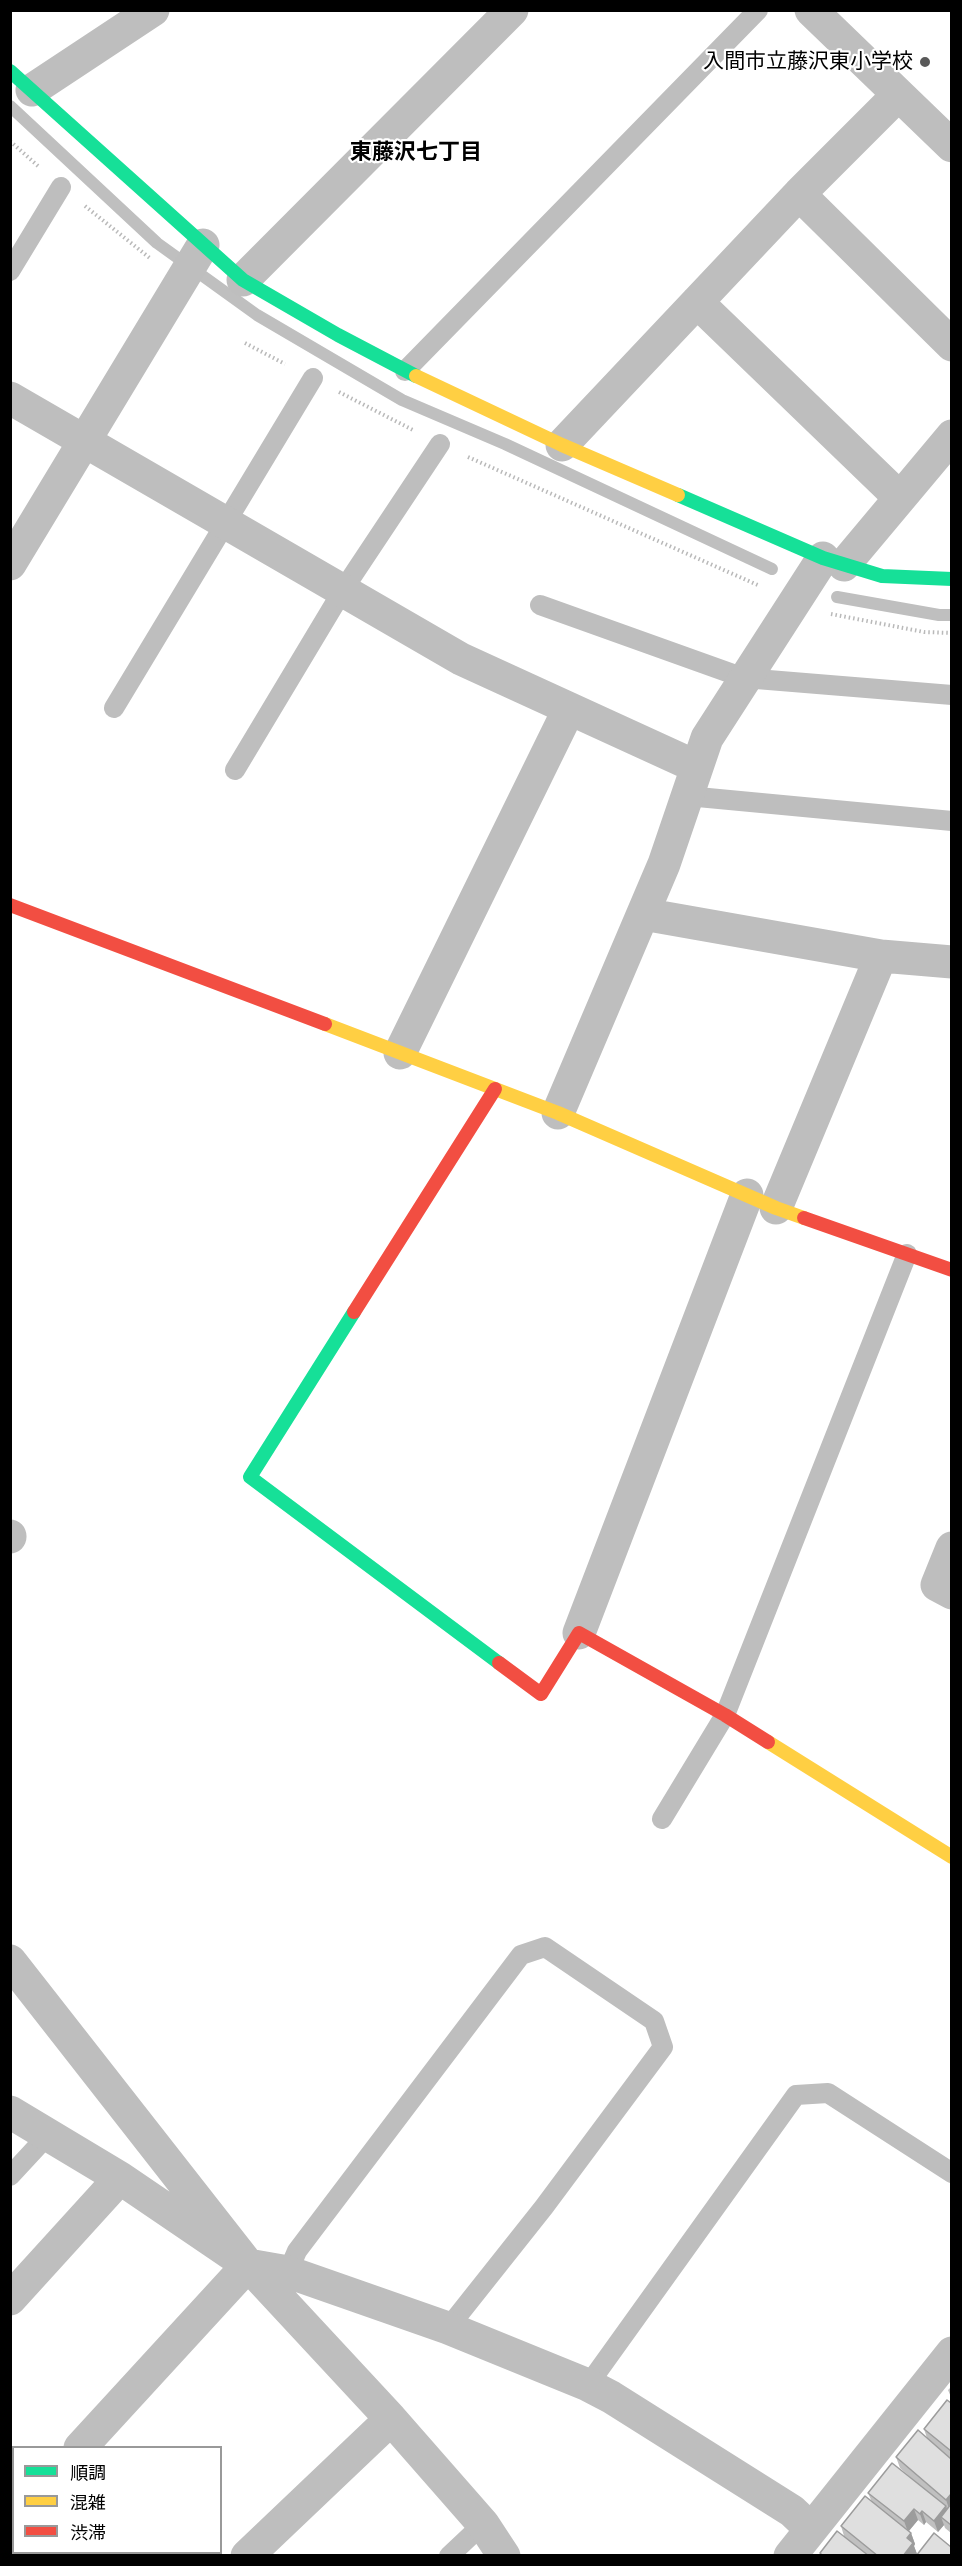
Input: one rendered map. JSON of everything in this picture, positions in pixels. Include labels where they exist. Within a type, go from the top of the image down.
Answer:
[{"type":"street","points":[[153,10],[21,81],[243,280],[405,371],[562,445],[833,561],[882,576],[951,579]]},
{"type":"street","points":[[243,280],[512,10]]},
{"type":"street","points":[[811,10],[951,146]]},
{"type":"street","points":[[562,445],[799,194],[898,95]]},
{"type":"street","points":[[799,194],[951,345]]},
{"type":"street","points":[[10,564],[203,245]]},
{"type":"street","points":[[697,302],[898,497]]},
{"type":"street","points":[[10,398],[461,659],[568,709],[692,781]]},
{"type":"street","points":[[558,1113],[664,864],[707,738],[795,602],[898,497],[951,436]]},
{"type":"street","points":[[400,1053],[568,709]]},
{"type":"street","points":[[10,905],[558,1113],[776,1208],[908,1254],[949,1261]]},
{"type":"street","points":[[642,914],[881,956],[951,962]]},
{"type":"street","points":[[776,1208],[881,956]]},
{"type":"street","points":[[495,1089],[250,1477],[541,1694],[579,1633],[747,1195]]},
{"type":"street","points":[[951,1548],[937,1584],[951,1593]]},
{"type":"street","points":[[579,1633],[725,1715],[951,1857]]},
{"type":"street","points":[[10,1961],[248,2265],[392,2419],[483,2524],[504,2556]]},
{"type":"street","points":[[10,2112],[120,2178],[248,2265],[288,2272],[448,2328],[588,2385],[611,2397],[792,2511],[812,2529]]},
{"type":"street","points":[[10,2299],[120,2178]]},
{"type":"street","points":[[82,2446],[248,2265]]},
{"type":"street","points":[[790,2556],[951,2353]]},
{"type":"street","points":[[247,2556],[392,2419]]},
{"type":"lane","points":[[405,371],[758,10]]},
{"type":"lane","points":[[10,271],[61,187]]},
{"type":"lane","points":[[114,708],[313,378]]},
{"type":"lane","points":[[235,770],[343,590],[440,444]]},
{"type":"lane","points":[[540,605],[744,678],[951,695]]},
{"type":"lane","points":[[692,781],[951,821]]},
{"type":"lane","points":[[662,1819],[725,1715],[908,1254]]},
{"type":"lane","points":[[288,2272],[297,2251],[521,1955],[545,1947],[654,2021],[663,2047],[544,2207],[448,2328]]},
{"type":"lane","points":[[588,2385],[795,2095],[828,2093],[951,2173]]},
{"type":"lane","points":[[10,2176],[48,2135]]},
{"type":"lane","points":[[449,2556],[483,2524]]},
{"type":"path","points":[[10,141],[61,187],[180,282]]},
{"type":"path","points":[[245,343],[440,444],[795,602],[837,616],[924,632],[951,633]]},
{"type":"building","points":[[947,2400],[951,2403],[951,2451],[924,2429]]},
{"type":"building","points":[[918,2430],[951,2459],[951,2494],[946,2500],[896,2457]]},
{"type":"building","points":[[892,2463],[946,2506],[934,2521],[922,2511],[920,2514],[914,2509],[904,2521],[868,2493]]},
{"type":"building","points":[[865,2496],[911,2533],[907,2538],[913,2543],[903,2556],[878,2556],[841,2526]]},
{"type":"building","points":[[951,2504],[951,2525],[941,2517]]},
{"type":"building","points":[[837,2531],[869,2556],[823,2556],[820,2553]]},
{"type":"building","points":[[934,2533],[951,2547],[951,2556],[916,2556]]},
{"type":"waterway","points":[[10,106],[157,243],[257,315],[402,400],[505,444],[772,569]]},
{"type":"waterway","points":[[837,597],[939,615],[952,615]]},
{"type":"traffic: fast","points":[[10,71],[243,280],[338,335],[416,376]]},
{"type":"traffic: fast","points":[[678,495],[823,558],[882,576],[952,579]]},
{"type":"traffic: fast","points":[[354,1312],[250,1477],[499,1663]]},
{"type":"traffic: slow","points":[[416,376],[562,445],[678,495]]},
{"type":"traffic: slow","points":[[325,1024],[558,1113],[804,1218]]},
{"type":"traffic: slow","points":[[768,1742],[952,1857]]},
{"type":"traffic: jam","points":[[10,905],[325,1024]]},
{"type":"traffic: jam","points":[[354,1312],[495,1089]]},
{"type":"traffic: jam","points":[[804,1218],[952,1270]]},
{"type":"traffic: jam","points":[[499,1663],[541,1694],[579,1633],[725,1715],[768,1742]]},
{"type":"place","name":"入間市立藤沢東小学校","points":[[925,62]]},
{"type":"district","name":"東藤沢七丁目","points":[[416,152]]}]
